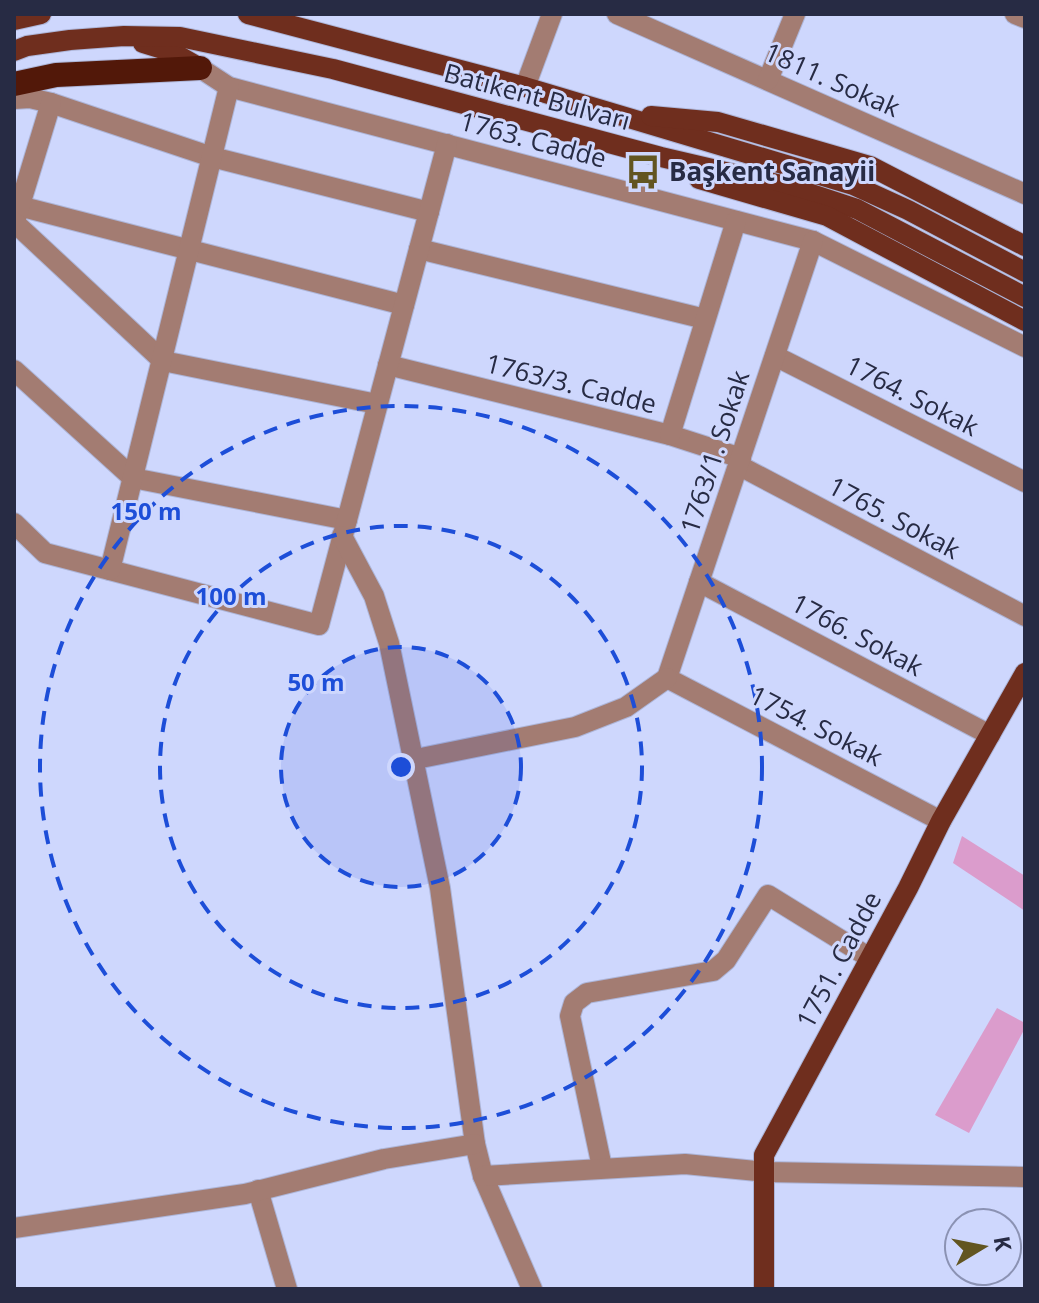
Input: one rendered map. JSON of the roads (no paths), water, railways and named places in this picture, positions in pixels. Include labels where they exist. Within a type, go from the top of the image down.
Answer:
[{"type":"highway","points":[[14,84],[56,75],[200,68]]},
{"type":"main road","points":[[14,20],[41,14]]},
{"type":"main road","name":"Batıkent Bulvarı","points":[[248,14],[525,87],[853,185],[908,210],[1025,272]]},
{"type":"main road","points":[[124,36],[172,52],[200,68]]},
{"type":"main road","name":"Batıkent Bulvarı","points":[[21,48],[124,36],[180,37],[333,69],[661,157],[790,187],[857,209],[1025,297]]},
{"type":"main road","points":[[611,113],[718,122],[870,166],[1025,246]]},
{"type":"main road","points":[[661,157],[691,177],[827,216],[1025,321]]},
{"type":"main road","name":"1751. Cadde","points":[[764,1289],[764,1155],[941,821],[1025,673]]},
{"type":"street","points":[[525,87],[552,14]]},
{"type":"street","name":"1811. Sokak","points":[[617,14],[1025,194]]},
{"type":"street","points":[[768,80],[795,14]]},
{"type":"street","points":[[1015,14],[1025,18]]},
{"type":"street","name":"1763. Cadde","points":[[200,68],[229,87],[813,241],[1025,347]]},
{"type":"street","points":[[110,570],[229,87]]},
{"type":"street","points":[[14,99],[30,98],[51,103],[212,157],[429,212]]},
{"type":"street","points":[[16,217],[51,103]]},
{"type":"street","points":[[14,523],[45,553],[319,625],[447,144]]},
{"type":"street","points":[[16,217],[189,250],[404,305]]},
{"type":"street","points":[[16,217],[163,361],[377,404]]},
{"type":"street","points":[[670,435],[736,221]]},
{"type":"street","name":"1763/1. Sokak","points":[[667,678],[813,241]]},
{"type":"street","points":[[419,249],[705,319]]},
{"type":"street","name":"1764. Sokak","points":[[775,356],[1025,482]]},
{"type":"street","name":"1763/3. Cadde","points":[[388,365],[670,435],[739,462]]},
{"type":"street","points":[[14,370],[133,478],[344,528]]},
{"type":"street","name":"1765. Sokak","points":[[739,462],[1025,616]]},
{"type":"street","points":[[344,528],[374,596],[389,643],[440,888],[475,1144],[483,1176],[532,1289]]},
{"type":"street","name":"1766. Sokak","points":[[699,582],[990,735]]},
{"type":"street","points":[[411,760],[575,727],[626,707],[667,678]]},
{"type":"street","name":"1754. Sokak","points":[[667,678],[941,821]]},
{"type":"street","points":[[602,1167],[570,1016],[574,1003],[582,995],[713,971],[726,960],[768,895],[870,958]]},
{"type":"street","points":[[14,1228],[258,1190],[384,1159],[475,1144]]},
{"type":"street","points":[[483,1176],[685,1164],[766,1172],[1025,1177]]},
{"type":"street","points":[[258,1190],[287,1289]]},
{"type":"place","name":"Başkent Sanayii","points":[[643,172]]}]
